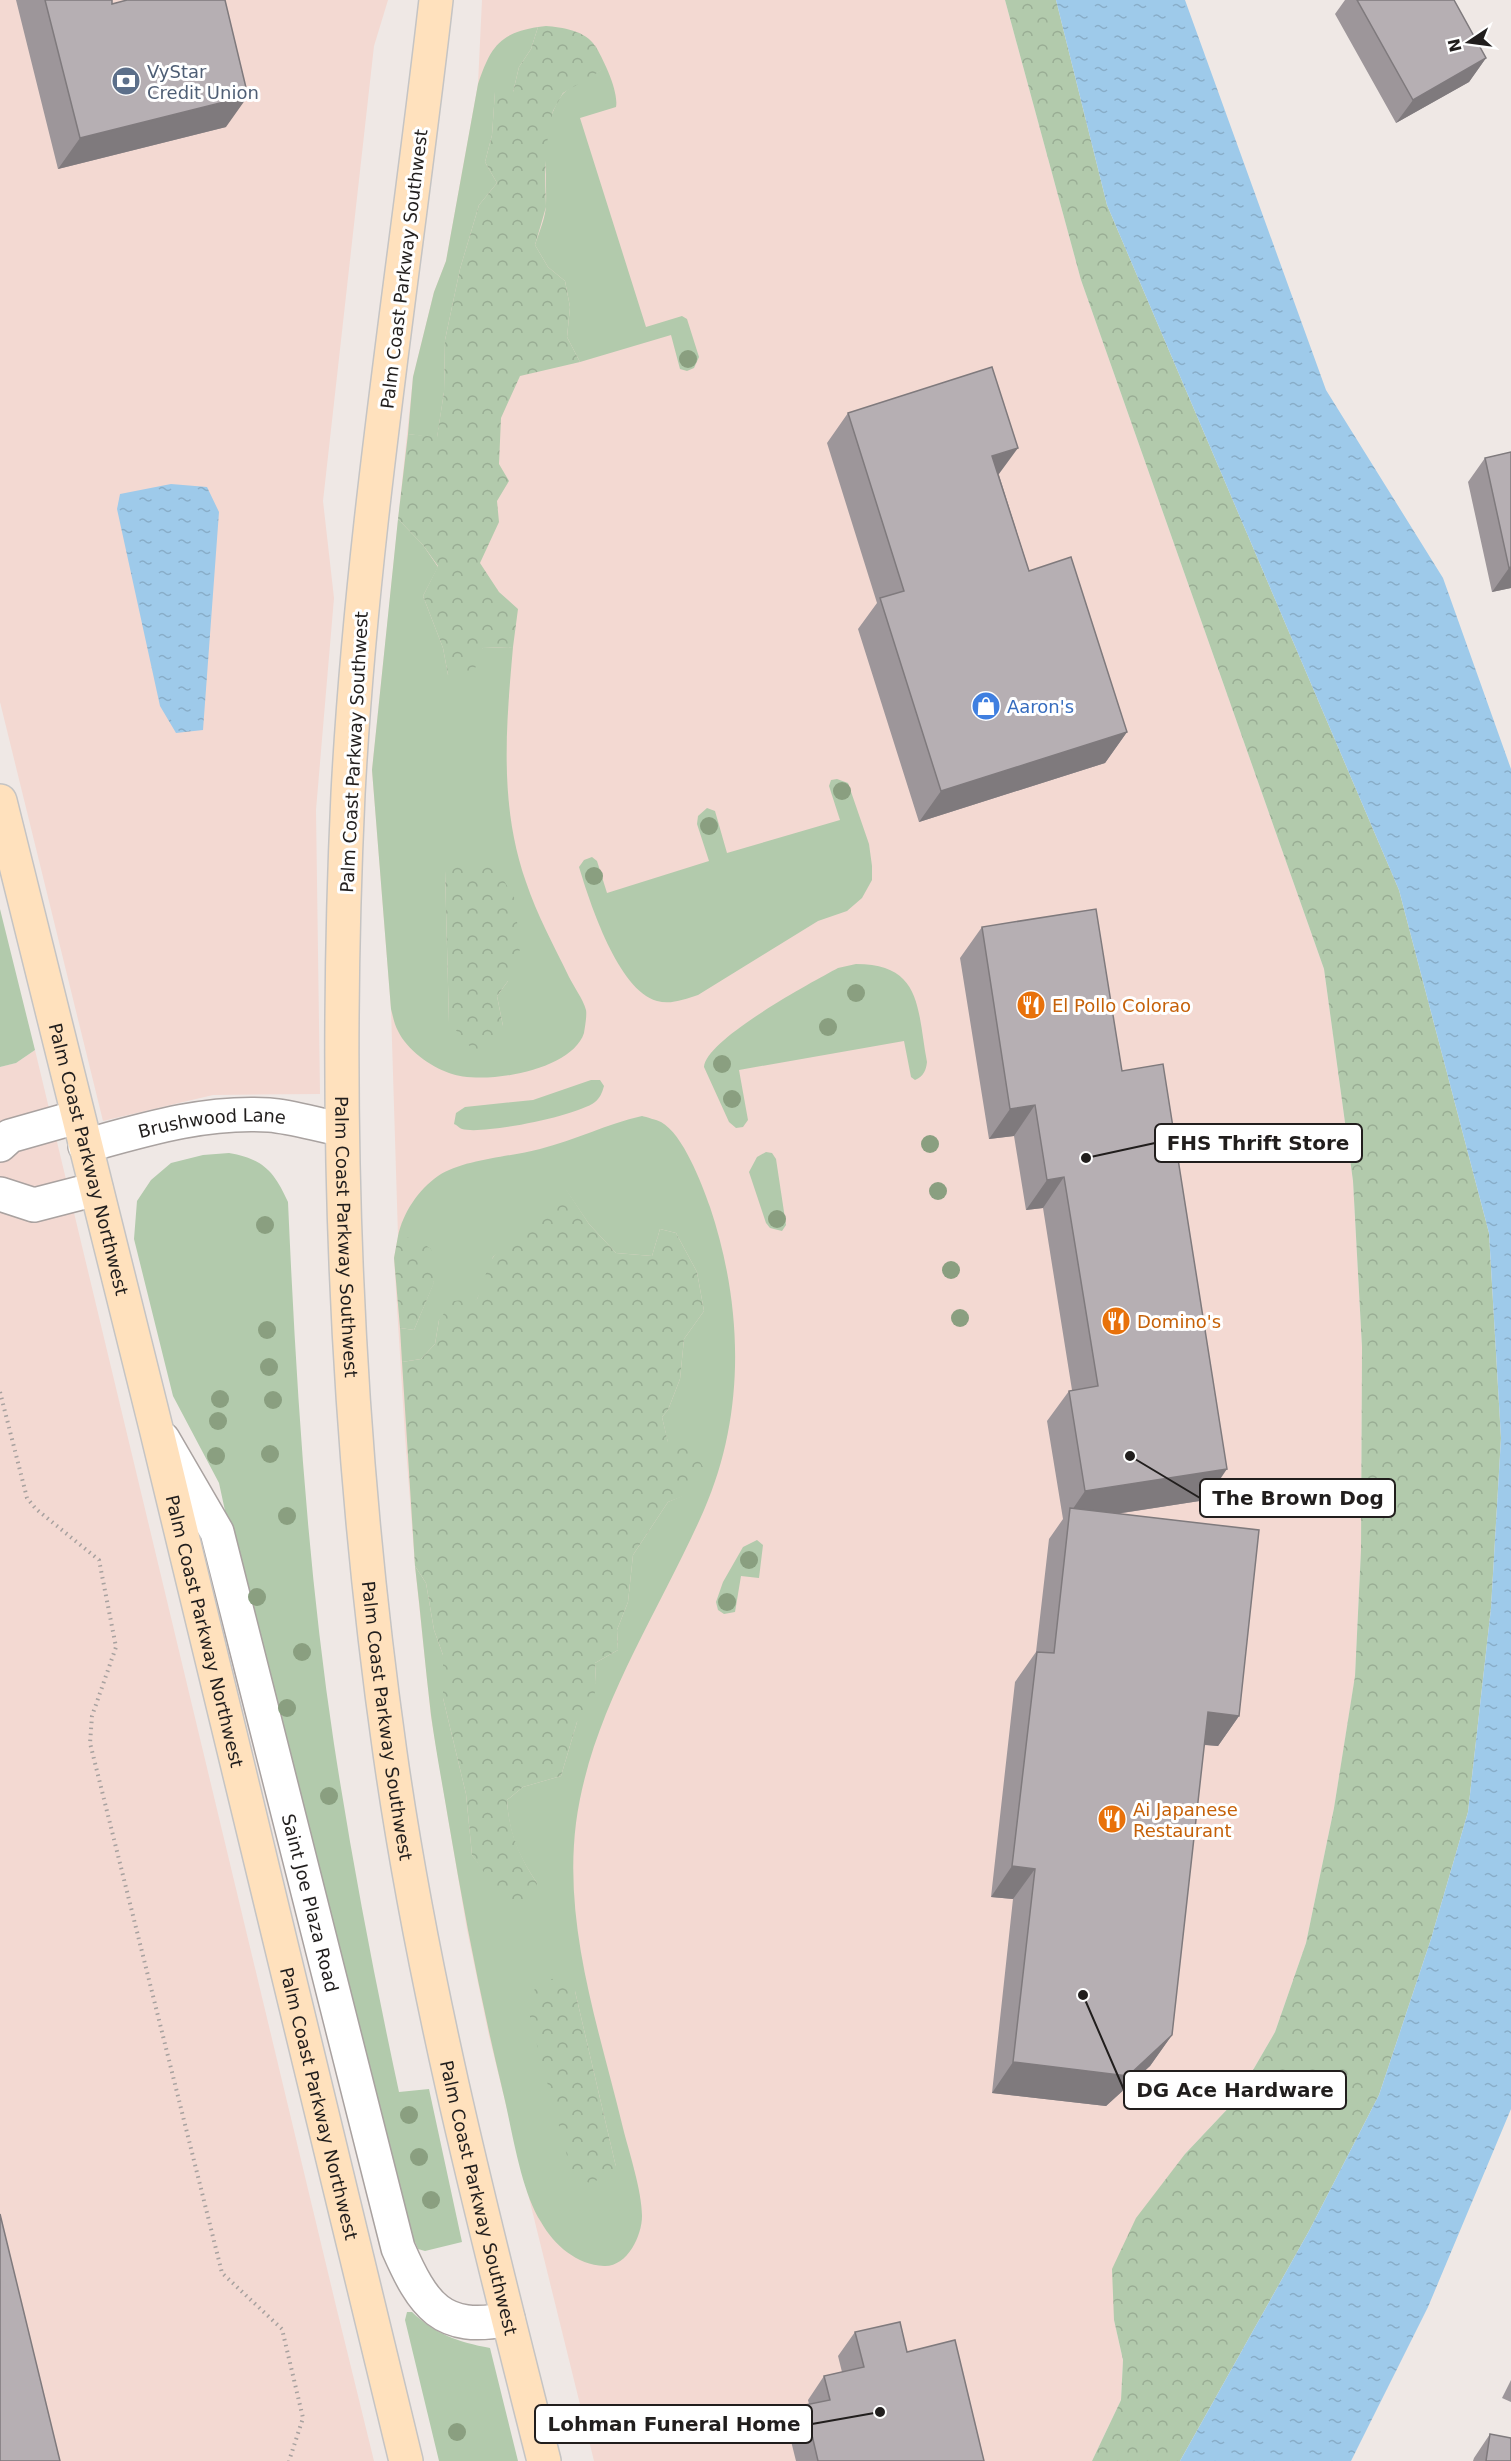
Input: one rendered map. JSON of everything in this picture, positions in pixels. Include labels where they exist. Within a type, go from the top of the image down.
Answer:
[{"type":"main road","name":"Palm Coast Parkway Southwest","points":[[436,0],[365,570],[349,789],[342,1129],[345,1250],[354,1428],[376,1645],[391,1759],[431,1994],[468,2158],[544,2461]]},
{"type":"main road","name":"Palm Coast Parkway Northwest","points":[[0,801],[156,1428],[406,2461]]},
{"type":"street","name":"Brushwood Lane","points":[[0,1145],[10,1136],[81,1132],[168,1123],[217,1115],[272,1115],[342,1129]]},
{"type":"street","points":[[0,1194],[34,1205],[96,1189]]},
{"type":"street","name":"Saint Joe Plaza Road","points":[[156,1428],[217,1532],[398,2248],[409,2274],[425,2300],[442,2315],[459,2321],[484,2324],[508,2319]]},
{"type":"path","points":[[0,1392],[27,1498],[36,1509],[99,1560],[116,1647],[92,1716],[90,1743],[222,2273],[282,2329],[303,2418],[289,2461]]},
{"type":"shaded area","points":[[0,0],[388,0],[374,46],[323,501],[334,598],[316,810],[320,1094],[213,1095],[103,1121],[0,702]]},
{"type":"shaded area","points":[[482,0],[1005,0],[1081,280],[1324,969],[1353,1181],[1362,1347],[1361,1550],[1355,1677],[1334,1808],[1306,1943],[1275,2032],[1235,2101],[1185,2154],[1114,2320],[1123,2360],[1121,2400],[1092,2461],[594,2461],[489,2036],[467,1930],[431,1717],[415,1566],[394,1258],[398,1236],[391,1009],[372,770],[413,377],[434,292],[446,261],[478,84]]},
{"type":"shaded area","points":[[35,1050],[374,2461],[0,2461],[0,1067],[16,1063]]},
{"type":"green space","points":[[1005,0],[1056,0],[1107,205],[1399,890],[1489,1233],[1501,1438],[1491,1608],[1468,1812],[1431,1939],[1379,2095],[1309,2231],[1180,2461],[1092,2461],[1121,2400],[1123,2360],[1114,2320],[1112,2269],[1136,2218],[1185,2154],[1235,2101],[1275,2032],[1306,1943],[1334,1808],[1355,1676],[1361,1550],[1362,1347],[1353,1181],[1324,969],[1081,280]]},
{"type":"green space","points":[[538,27],[531,49],[519,67],[513,92],[495,92],[492,135],[485,162],[497,183],[479,205],[460,269],[445,340],[444,392],[437,438],[408,434],[413,377],[434,292],[446,261],[478,84],[492,52],[505,38]]},
{"type":"green space","points":[[538,27],[566,29],[586,37],[596,49],[602,70],[563,93],[553,111],[548,134],[545,174],[546,207],[535,245],[548,267],[565,281],[570,307],[567,337],[580,362],[520,376],[501,418],[499,464],[509,481],[497,501],[499,522],[480,563],[499,592],[518,609],[513,647],[483,648],[474,671],[448,675],[443,648],[423,596],[438,566],[423,545],[398,519],[408,434],[437,437],[444,392],[445,340],[460,269],[479,205],[497,183],[485,162],[492,135],[495,91],[513,92],[519,67],[531,49]]},
{"type":"green space","points":[[595,45],[613,84],[616,107],[580,118],[646,327],[682,316],[687,319],[699,357],[694,368],[687,371],[680,369],[671,335],[580,362],[567,337],[570,307],[565,281],[548,267],[535,245],[546,209],[546,148],[550,120],[565,92],[601,70]]},
{"type":"green space","points":[[398,519],[423,545],[438,567],[423,596],[443,648],[448,675],[483,648],[513,647],[508,707],[507,766],[508,795],[517,853],[540,918],[586,1010],[584,1033],[576,1046],[562,1057],[545,1066],[524,1072],[482,1078],[464,1077],[449,1073],[427,1062],[402,1038],[391,1009],[372,770]],"holes":[[[445,871],[508,981],[497,996],[503,1026],[449,1022]]]},
{"type":"green space","points":[[837,779],[848,783],[869,844],[872,880],[862,898],[847,911],[818,921],[698,995],[667,1002],[657,1001],[643,994],[618,963],[598,922],[579,867],[584,860],[592,857],[597,861],[607,893],[709,861],[697,824],[698,816],[707,808],[715,811],[727,853],[840,820],[829,786],[831,780]]},
{"type":"green space","points":[[469,860],[495,866],[515,899],[520,954],[508,981],[497,996],[503,1026],[498,1043],[486,1051],[473,1050],[449,1022],[445,870]]},
{"type":"green space","points":[[0,909],[35,1050],[16,1063],[0,1067]]},
{"type":"green space","points":[[856,964],[878,966],[894,972],[905,981],[913,993],[918,1008],[927,1062],[922,1075],[915,1080],[911,1077],[904,1041],[739,1070],[748,1120],[743,1127],[736,1128],[729,1122],[704,1067],[709,1055],[740,1027],[762,1012],[838,968]]},
{"type":"green space","points":[[591,1080],[600,1080],[604,1086],[600,1097],[595,1102],[570,1113],[530,1123],[489,1129],[462,1129],[454,1124],[456,1113],[465,1107],[533,1100]]},
{"type":"green space","points":[[642,1116],[661,1122],[669,1128],[684,1148],[697,1173],[710,1207],[729,1283],[734,1321],[735,1360],[733,1398],[718,1473],[704,1510],[611,1701],[584,1781],[576,1823],[573,1862],[574,1900],[579,1939],[594,2015],[635,2172],[642,2216],[632,2249],[620,2261],[604,2266],[576,2258],[560,2246],[541,2222],[527,2193],[522,2176],[480,1990],[437,1756],[415,1566],[426,1583],[434,1630],[443,1655],[443,1698],[466,1794],[472,1855],[485,1872],[537,1883],[516,1844],[507,1800],[523,1787],[561,1776],[577,1722],[596,1682],[595,1663],[618,1650],[617,1630],[628,1602],[633,1555],[668,1502],[689,1493],[668,1443],[662,1417],[668,1410],[680,1379],[684,1339],[704,1311],[697,1272],[676,1233],[660,1229],[652,1256],[616,1253],[589,1224],[566,1190],[493,1257],[485,1284],[477,1299],[439,1320],[435,1344],[421,1359],[402,1362],[400,1328],[414,1330],[434,1282],[398,1236],[404,1219],[418,1195],[438,1176],[449,1170],[474,1162],[540,1149]],"holes":[[[575,1991],[616,2167],[530,1994]]]},
{"type":"green space","points":[[766,1152],[772,1153],[776,1159],[786,1225],[782,1231],[770,1228],[766,1223],[749,1172],[757,1157]]},
{"type":"green space","points":[[229,1153],[251,1159],[266,1168],[278,1182],[288,1202],[299,1406],[310,1542],[325,1677],[348,1831],[399,2092],[429,2089],[462,2242],[425,2251],[418,2249],[415,2242],[410,2240],[237,1566],[219,1483],[173,1396],[134,1239],[137,1201],[151,1180],[171,1163],[203,1155]]},
{"type":"green space","points":[[566,1189],[589,1224],[616,1253],[652,1256],[660,1229],[676,1233],[697,1272],[704,1311],[684,1339],[680,1379],[668,1410],[662,1417],[668,1442],[686,1440],[704,1468],[689,1494],[668,1502],[633,1555],[628,1602],[617,1630],[618,1650],[595,1663],[596,1682],[593,1710],[577,1722],[561,1776],[523,1787],[507,1800],[516,1843],[537,1883],[533,1898],[516,1901],[501,1897],[472,1855],[466,1794],[443,1698],[443,1655],[434,1630],[426,1583],[415,1566],[402,1362],[421,1359],[435,1344],[439,1320],[453,1301],[477,1299],[489,1265],[502,1246],[528,1220]]},
{"type":"green space","points":[[398,1236],[417,1239],[431,1249],[434,1283],[414,1330],[400,1328],[394,1258]]},
{"type":"green space","points":[[757,1540],[763,1545],[759,1578],[741,1576],[735,1612],[724,1614],[718,1610],[716,1602],[723,1582],[743,1547]]},
{"type":"green space","points":[[559,1977],[575,1991],[616,2167],[607,2177],[589,2183],[572,2174],[530,2019],[530,1994],[542,1982]]},
{"type":"green space","points":[[407,2312],[412,2312],[429,2326],[448,2336],[490,2348],[518,2461],[439,2461],[405,2320]]},
{"type":"water","points":[[1056,0],[1185,0],[1326,390],[1443,578],[1511,769],[1511,2109],[1428,2307],[1351,2461],[1180,2461],[1309,2231],[1379,2095],[1431,1939],[1468,1812],[1491,1608],[1501,1438],[1489,1233],[1399,890],[1107,205]]},
{"type":"water","points":[[171,484],[207,487],[219,512],[203,730],[176,733],[160,706],[117,509],[120,494]]},
{"type":"building","name":"VyStar Credit Union","points":[[45,0],[112,0],[112,4],[127,0],[225,0],[248,96],[80,138]]},
{"type":"building","points":[[1357,0],[1454,0],[1486,58],[1413,100]]},
{"type":"building","points":[[992,367],[1018,448],[992,456],[1029,571],[1071,557],[1127,732],[941,791],[880,598],[904,591],[848,413]]},
{"type":"building","points":[[1511,452],[1511,567],[1509,568],[1485,458]]},
{"type":"building","points":[[1096,909],[1122,1071],[1163,1064],[1227,1469],[1085,1491],[1069,1391],[1098,1386],[1064,1177],[1047,1180],[1035,1105],[1010,1109],[982,927]]},
{"type":"building","points":[[1070,1508],[1259,1530],[1239,1716],[1208,1712],[1172,2035],[1128,2076],[1013,2062],[1035,1869],[1012,1866],[1037,1652],[1054,1653]]},
{"type":"building","points":[[0,2214],[60,2461],[0,2461]]},
{"type":"building","points":[[900,2322],[907,2352],[955,2340],[984,2461],[818,2461],[805,2405],[830,2400],[824,2376],[864,2367],[855,2332]]},
{"type":"building","points":[[1490,2434],[1511,2438],[1511,2461],[1486,2461]]},
{"type":"place","name":"VyStar Credit Union","points":[[126,81]]},
{"type":"place","name":"Aaron's","points":[[986,706]]},
{"type":"place","name":"El Pollo Colorao","points":[[1031,1005]]},
{"type":"place","name":"FHS Thrift Store","points":[[1086,1158]]},
{"type":"place","name":"Domino's","points":[[1116,1321]]},
{"type":"place","name":"The Brown Dog","points":[[1130,1456]]},
{"type":"place","name":"Ai Japanese Restaurant","points":[[1112,1819]]},
{"type":"place","name":"DG Ace Hardware","points":[[1083,1995]]},
{"type":"place","name":"Lohman Funeral Home","points":[[880,2412]]}]
